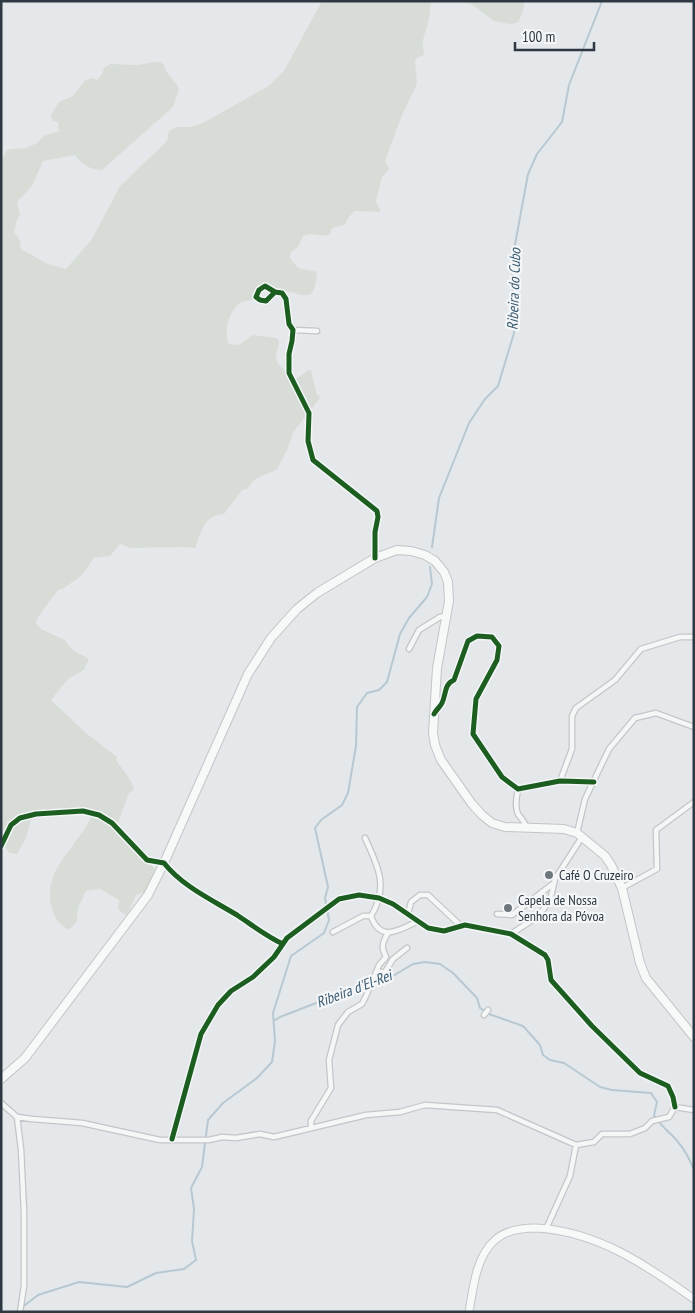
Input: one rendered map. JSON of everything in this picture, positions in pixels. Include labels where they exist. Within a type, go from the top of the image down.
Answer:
[{"type":"main road","points":[[1,1079],[25,1058],[148,895],[248,674],[260,652],[297,609],[317,593],[375,558],[398,550],[425,555],[435,561],[444,572],[448,582],[449,601],[437,668],[433,733],[441,760],[465,795],[482,815],[492,823],[505,827],[555,828],[579,835],[608,861],[622,888],[640,963],[646,978],[694,1037]]},
{"type":"main road","points":[[469,1312],[482,1257],[494,1240],[506,1233],[519,1229],[546,1229],[584,1237],[612,1248],[631,1257],[694,1299]]},
{"type":"street","points":[[274,292],[282,293],[286,299],[289,324],[293,330],[289,354],[289,373],[308,414],[308,441],[313,460],[376,511],[378,517],[375,532],[375,558]]},
{"type":"street","points":[[293,330],[317,331]]},
{"type":"street","points":[[409,649],[419,630],[440,617],[447,615]]},
{"type":"street","points":[[434,714],[442,702],[450,682],[454,680],[468,641],[477,636],[492,637],[499,646],[497,660],[476,699],[473,734],[502,777],[518,789],[560,781],[594,782]]},
{"type":"street","points":[[560,781],[572,749],[572,716],[576,708],[615,680],[641,649],[680,638],[694,637]]},
{"type":"street","points":[[511,934],[537,917],[550,901],[554,883],[579,835],[585,799],[609,749],[636,718],[656,713],[694,727]]},
{"type":"street","points":[[518,789],[516,804],[518,814],[524,820],[526,828]]},
{"type":"street","points":[[622,888],[657,868],[656,830],[694,802]]},
{"type":"street","points":[[1,846],[11,825],[20,818],[36,814],[83,811],[99,815],[112,823],[147,860],[164,863],[171,872],[192,887],[268,937],[283,944]]},
{"type":"street","points":[[365,838],[378,867],[381,882],[378,904],[371,916],[373,923],[378,929],[393,933],[418,921]]},
{"type":"street","points":[[497,914],[512,915],[554,883]]},
{"type":"street","points":[[1,1103],[17,1117],[32,1120],[82,1123],[160,1140],[209,1140],[260,1134],[274,1137],[366,1115],[400,1112],[425,1105],[497,1110],[576,1145],[594,1142],[602,1134],[630,1134],[645,1128],[652,1120],[669,1117],[675,1107],[668,1086],[640,1073],[592,1026],[552,980],[548,960],[545,955],[511,934],[465,925],[444,931],[428,928],[393,904],[379,898],[359,895],[339,898],[287,938],[274,958],[253,977],[231,991],[218,1005],[202,1034],[172,1139]]},
{"type":"street","points":[[408,914],[412,902],[420,895],[428,895],[461,926]]},
{"type":"street","points":[[333,932],[363,916],[371,916]]},
{"type":"street","points":[[311,1128],[311,1121],[331,1088],[329,1060],[338,1025],[348,1012],[362,1004],[379,965],[386,957],[382,942],[388,933]]},
{"type":"street","points":[[376,972],[385,972],[393,959],[407,948]]},
{"type":"street","points":[[484,1015],[488,1010]]},
{"type":"street","points":[[675,1107],[694,1110]]},
{"type":"street","points":[[17,1117],[23,1184],[24,1286],[20,1312]]},
{"type":"street","points":[[546,1229],[570,1176],[576,1145]]},
{"type":"shaded area","points":[[322,1],[431,1],[423,41],[425,55],[415,60],[417,84],[402,115],[385,161],[389,169],[382,177],[376,201],[381,212],[355,211],[348,218],[345,225],[332,228],[330,234],[303,236],[298,247],[291,252],[290,258],[298,268],[317,272],[315,287],[312,293],[310,295],[301,295],[261,284],[255,298],[244,301],[235,307],[228,322],[227,339],[229,344],[239,345],[253,335],[277,338],[279,341],[276,361],[287,373],[297,378],[311,370],[316,392],[320,398],[294,431],[277,469],[254,480],[247,489],[242,490],[224,514],[212,517],[207,521],[195,548],[131,548],[120,544],[110,556],[94,558],[81,576],[58,590],[38,617],[36,623],[41,629],[65,640],[72,649],[89,659],[84,670],[68,679],[51,700],[86,733],[117,757],[116,760],[134,789],[129,793],[116,828],[120,835],[155,869],[148,891],[136,895],[127,915],[118,908],[119,900],[100,889],[86,891],[78,908],[77,921],[69,930],[59,923],[52,909],[50,892],[52,880],[57,868],[92,815],[83,809],[33,813],[26,838],[17,854],[9,853],[1,840],[1,162],[6,151],[26,148],[37,143],[44,136],[59,131],[58,122],[52,121],[51,115],[59,102],[73,96],[85,80],[92,78],[97,80],[104,68],[110,64],[138,65],[161,62],[177,85],[179,90],[173,107],[102,170],[87,166],[75,155],[43,161],[32,186],[17,202],[20,215],[14,232],[20,240],[21,249],[48,264],[66,269],[92,239],[120,186],[167,141],[169,131],[176,127],[190,127],[203,123],[270,85],[284,71]]},
{"type":"shaded area","points":[[463,1],[524,1],[519,20],[517,23],[509,24],[494,21],[474,6]]},
{"type":"waterway","name":"Ribeira do Cubo","points":[[432,547],[439,498],[469,423],[485,399],[498,386],[514,333],[512,261],[528,174],[537,154],[562,122],[569,85],[602,1]]},
{"type":"waterway","points":[[16,1312],[38,1295],[79,1282],[127,1287],[156,1273],[184,1269],[196,1260],[192,1241],[194,1209],[191,1188],[202,1167],[208,1120],[223,1103],[257,1078],[272,1062],[275,1041],[273,1013],[291,956],[324,933],[329,920],[325,898],[328,887],[315,828],[321,820],[342,805],[348,793],[356,746],[357,707],[367,693],[379,690],[387,682],[400,634],[409,618],[427,597],[432,584],[430,567]]},
{"type":"waterway","name":"Ribeira d'El-Rei","points":[[275,1020],[347,991],[386,980],[413,964],[425,962],[440,964],[453,973],[477,998],[480,1008],[489,1014],[523,1026],[540,1045],[543,1055],[550,1060],[564,1063],[600,1087],[612,1090],[651,1093],[657,1102],[654,1115],[681,1145],[694,1170]]},
{"type":"cycle path","points":[[275,292],[266,301],[256,297],[259,290],[265,286],[275,292],[282,293],[286,299],[289,324],[293,330],[289,354],[289,373],[309,413],[308,441],[313,460],[377,511],[375,558]]},
{"type":"cycle path","points":[[434,714],[442,703],[448,684],[454,680],[468,641],[477,636],[492,637],[499,646],[497,660],[476,699],[473,734],[502,777],[518,789],[560,781],[594,782]]},
{"type":"cycle path","points":[[1,846],[11,825],[20,818],[36,814],[83,811],[99,815],[112,823],[147,860],[164,863],[188,886],[283,944]]},
{"type":"cycle path","points":[[172,1139],[201,1034],[218,1005],[231,991],[253,977],[274,957],[287,938],[339,899],[359,895],[379,898],[393,904],[428,928],[444,931],[465,925],[511,934],[545,955],[548,960],[551,980],[592,1026],[640,1073],[668,1086],[675,1107]]},
{"type":"place","name":"Café O Cruzeiro","points":[[549,875]]},
{"type":"place","name":"Capela de Nossa Senhora da Póvoa","points":[[508,908]]}]
